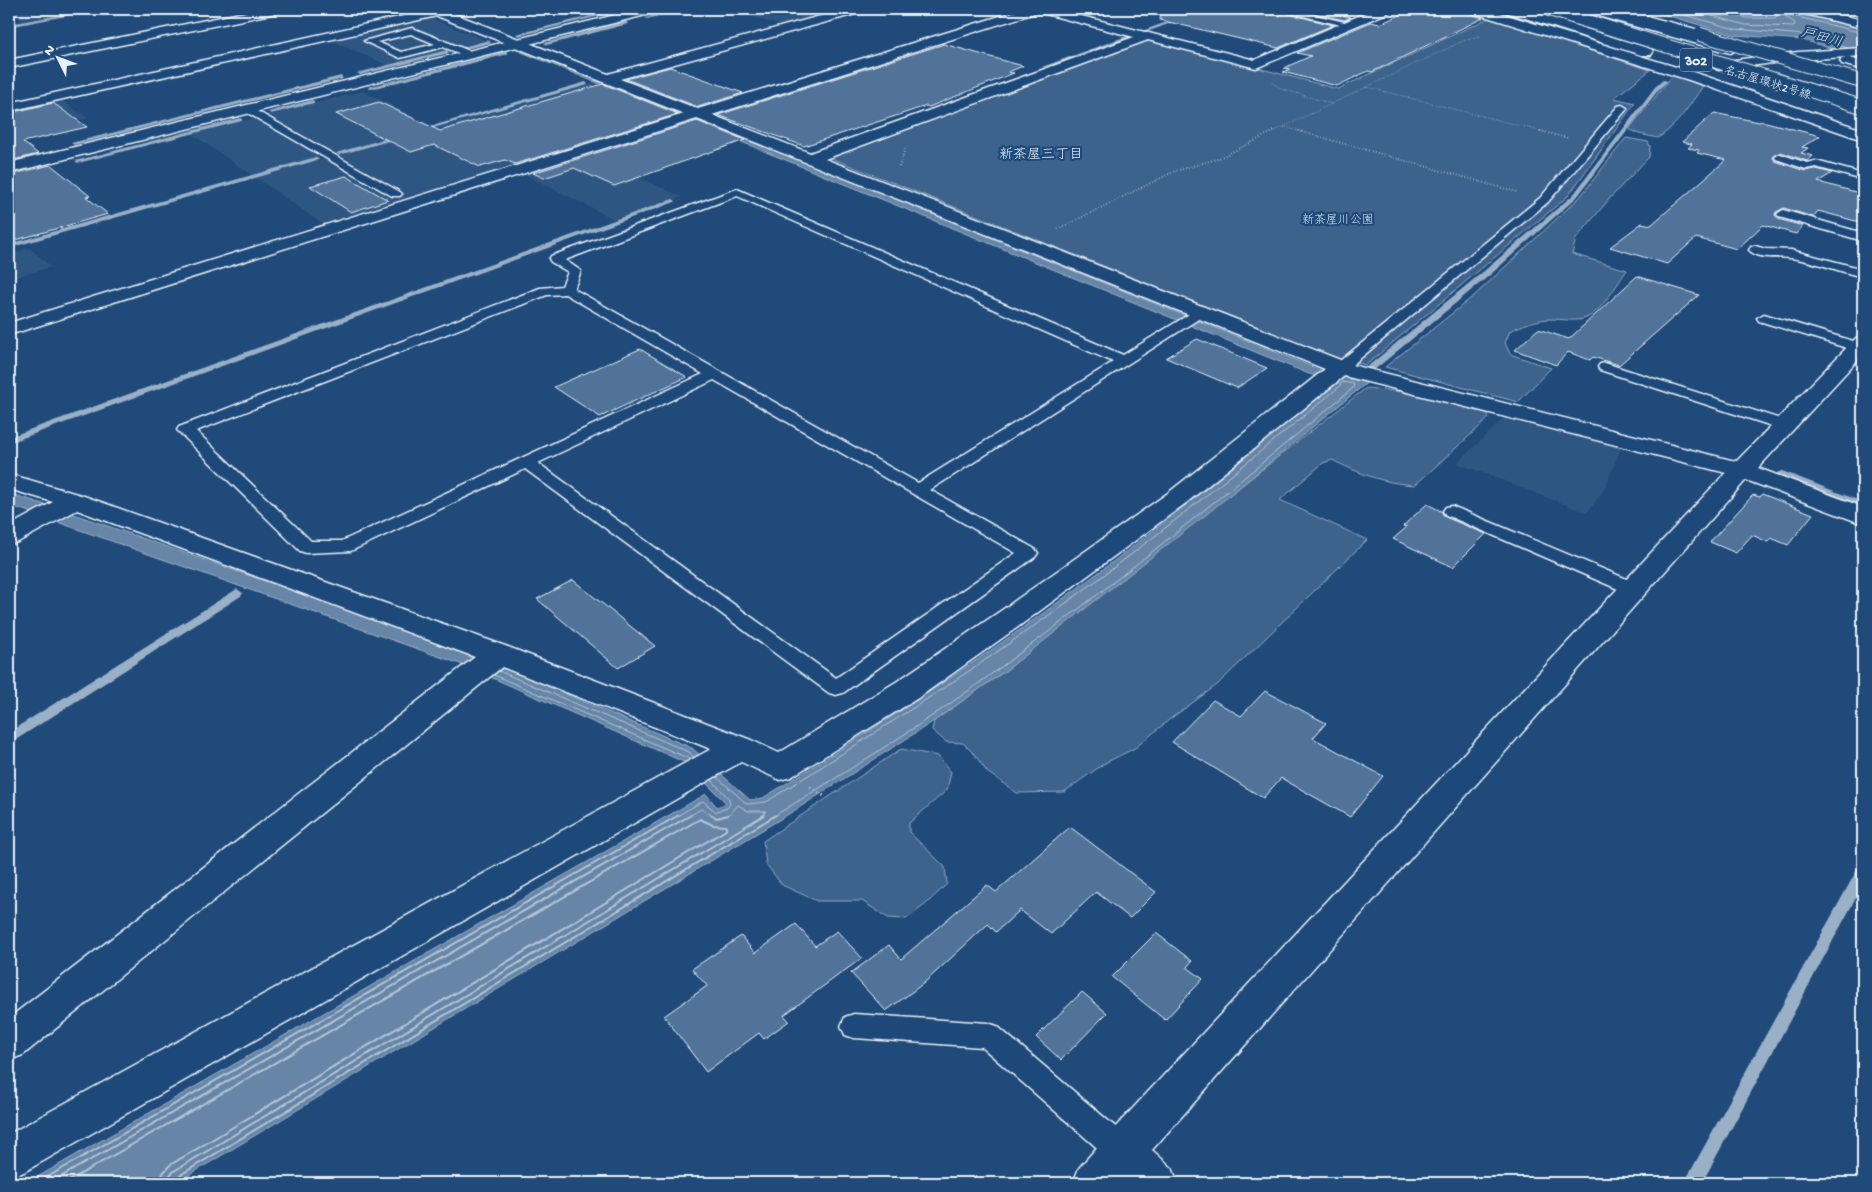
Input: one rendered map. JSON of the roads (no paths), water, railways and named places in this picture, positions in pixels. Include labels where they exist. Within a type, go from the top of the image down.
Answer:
[{"type":"main road","points":[[9,64],[276,9]]},
{"type":"main road","points":[[9,107],[451,9]]},
{"type":"main road","points":[[9,168],[654,9]]},
{"type":"main road","points":[[608,78],[858,9]]},
{"type":"main road","points":[[9,329],[1034,9]]},
{"type":"main road","points":[[1041,9],[1256,64],[1385,9]]},
{"type":"main road","points":[[1476,9],[1694,78],[1863,135]]},
{"type":"main road","points":[[1510,9],[1863,120]]},
{"type":"main road","name":"名古屋環状2号線","points":[[1529,9],[1863,112]]},
{"type":"main road","points":[[1548,9],[1863,107]]},
{"type":"main road","points":[[1577,9],[1863,95]]},
{"type":"main road","name":"名古屋環状2号線","points":[[1588,9],[1863,88]]},
{"type":"main road","points":[[1607,9],[1863,82]]},
{"type":"main road","points":[[1801,9],[1863,24]]},
{"type":"main road","points":[[432,12],[608,78],[690,116],[812,158],[1028,244],[1193,318],[1333,374],[1380,378],[1742,470],[1863,516]]},
{"type":"main road","points":[[812,158],[1147,36]]},
{"type":"main road","points":[[1718,66],[1863,52]]},
{"type":"main road","points":[[1694,78],[1789,66],[1854,61],[1863,66]]},
{"type":"main road","points":[[1094,1183],[1742,470],[1861,345]]},
{"type":"main road","points":[[9,481],[75,501],[498,654],[733,752],[780,768],[907,690],[1177,498],[1333,374]]},
{"type":"main road","points":[[9,536],[75,501]]},
{"type":"main road","points":[[9,1042],[498,654]]},
{"type":"main road","points":[[9,1157],[733,752]]},
{"type":"main road","points":[[1122,1152],[1157,1183]]},
{"type":"lane","points":[[1279,9],[1349,24]]},
{"type":"lane","points":[[444,44],[400,55],[368,41],[412,31],[469,54]]},
{"type":"lane","points":[[1333,374],[1544,200],[1622,108]]},
{"type":"lane","points":[[248,109],[396,194]]},
{"type":"lane","points":[[1780,157],[1806,166],[1816,164],[1863,177]]},
{"type":"lane","points":[[567,290],[575,271],[555,260],[737,192],[1124,361]]},
{"type":"lane","points":[[1783,214],[1863,237]]},
{"type":"lane","points":[[1756,250],[1791,254],[1863,273]]},
{"type":"lane","points":[[526,462],[836,688],[1029,553],[567,290],[545,291],[185,430],[306,547],[345,547],[526,462],[714,374]]},
{"type":"lane","points":[[918,490],[1193,318]]},
{"type":"lane","points":[[1764,318],[1861,345]]},
{"type":"lane","points":[[1605,367],[1784,425]]},
{"type":"lane","points":[[1452,511],[1634,589]]},
{"type":"lane","points":[[854,1026],[988,1035],[1122,1152]]},
{"type":"water","name":"戸田川","points":[[1645,9],[1785,9],[1863,28],[1863,58],[1803,40],[1734,35]]},
{"type":"water","points":[[525,50],[1320,370],[1369,381],[1208,513],[1005,671],[934,721],[797,809],[176,1183],[27,1183],[706,794],[717,807],[726,803],[686,763],[463,665],[9,505],[9,493],[475,655],[692,748],[750,800],[763,798],[928,693],[993,649],[1144,538],[1337,382],[1309,374],[519,51]]},
{"type":"waterway","points":[[9,26],[100,9]]},
{"type":"waterway","points":[[519,34],[625,9]]},
{"type":"waterway","points":[[647,18],[682,9]]},
{"type":"waterway","points":[[1142,32],[1207,9]]},
{"type":"waterway","points":[[547,43],[626,23]]},
{"type":"waterway","points":[[1045,67],[1134,35]]},
{"type":"waterway","points":[[462,48],[489,42]]},
{"type":"waterway","points":[[360,73],[447,52]]},
{"type":"waterway","points":[[371,87],[506,53]]},
{"type":"waterway","points":[[74,143],[341,78]]},
{"type":"waterway","points":[[1359,378],[1487,273],[1575,196],[1657,88],[1665,81]]},
{"type":"waterway","points":[[417,131],[586,84]]},
{"type":"waterway","points":[[271,112],[312,102]]},
{"type":"waterway","points":[[78,161],[240,120]]},
{"type":"waterway","points":[[339,153],[401,136]]},
{"type":"waterway","points":[[9,246],[316,159]]},
{"type":"waterway","points":[[9,440],[673,201]]},
{"type":"waterway","points":[[1782,474],[1863,506]]},
{"type":"waterway","points":[[9,738],[237,593]]},
{"type":"waterway","points":[[1693,1183],[1863,872]]},
{"type":"district","name":"新茶屋三丁目","points":[[1041,153]]},
{"type":"park label","name":"新茶屋川公園","points":[[1338,219]]}]
